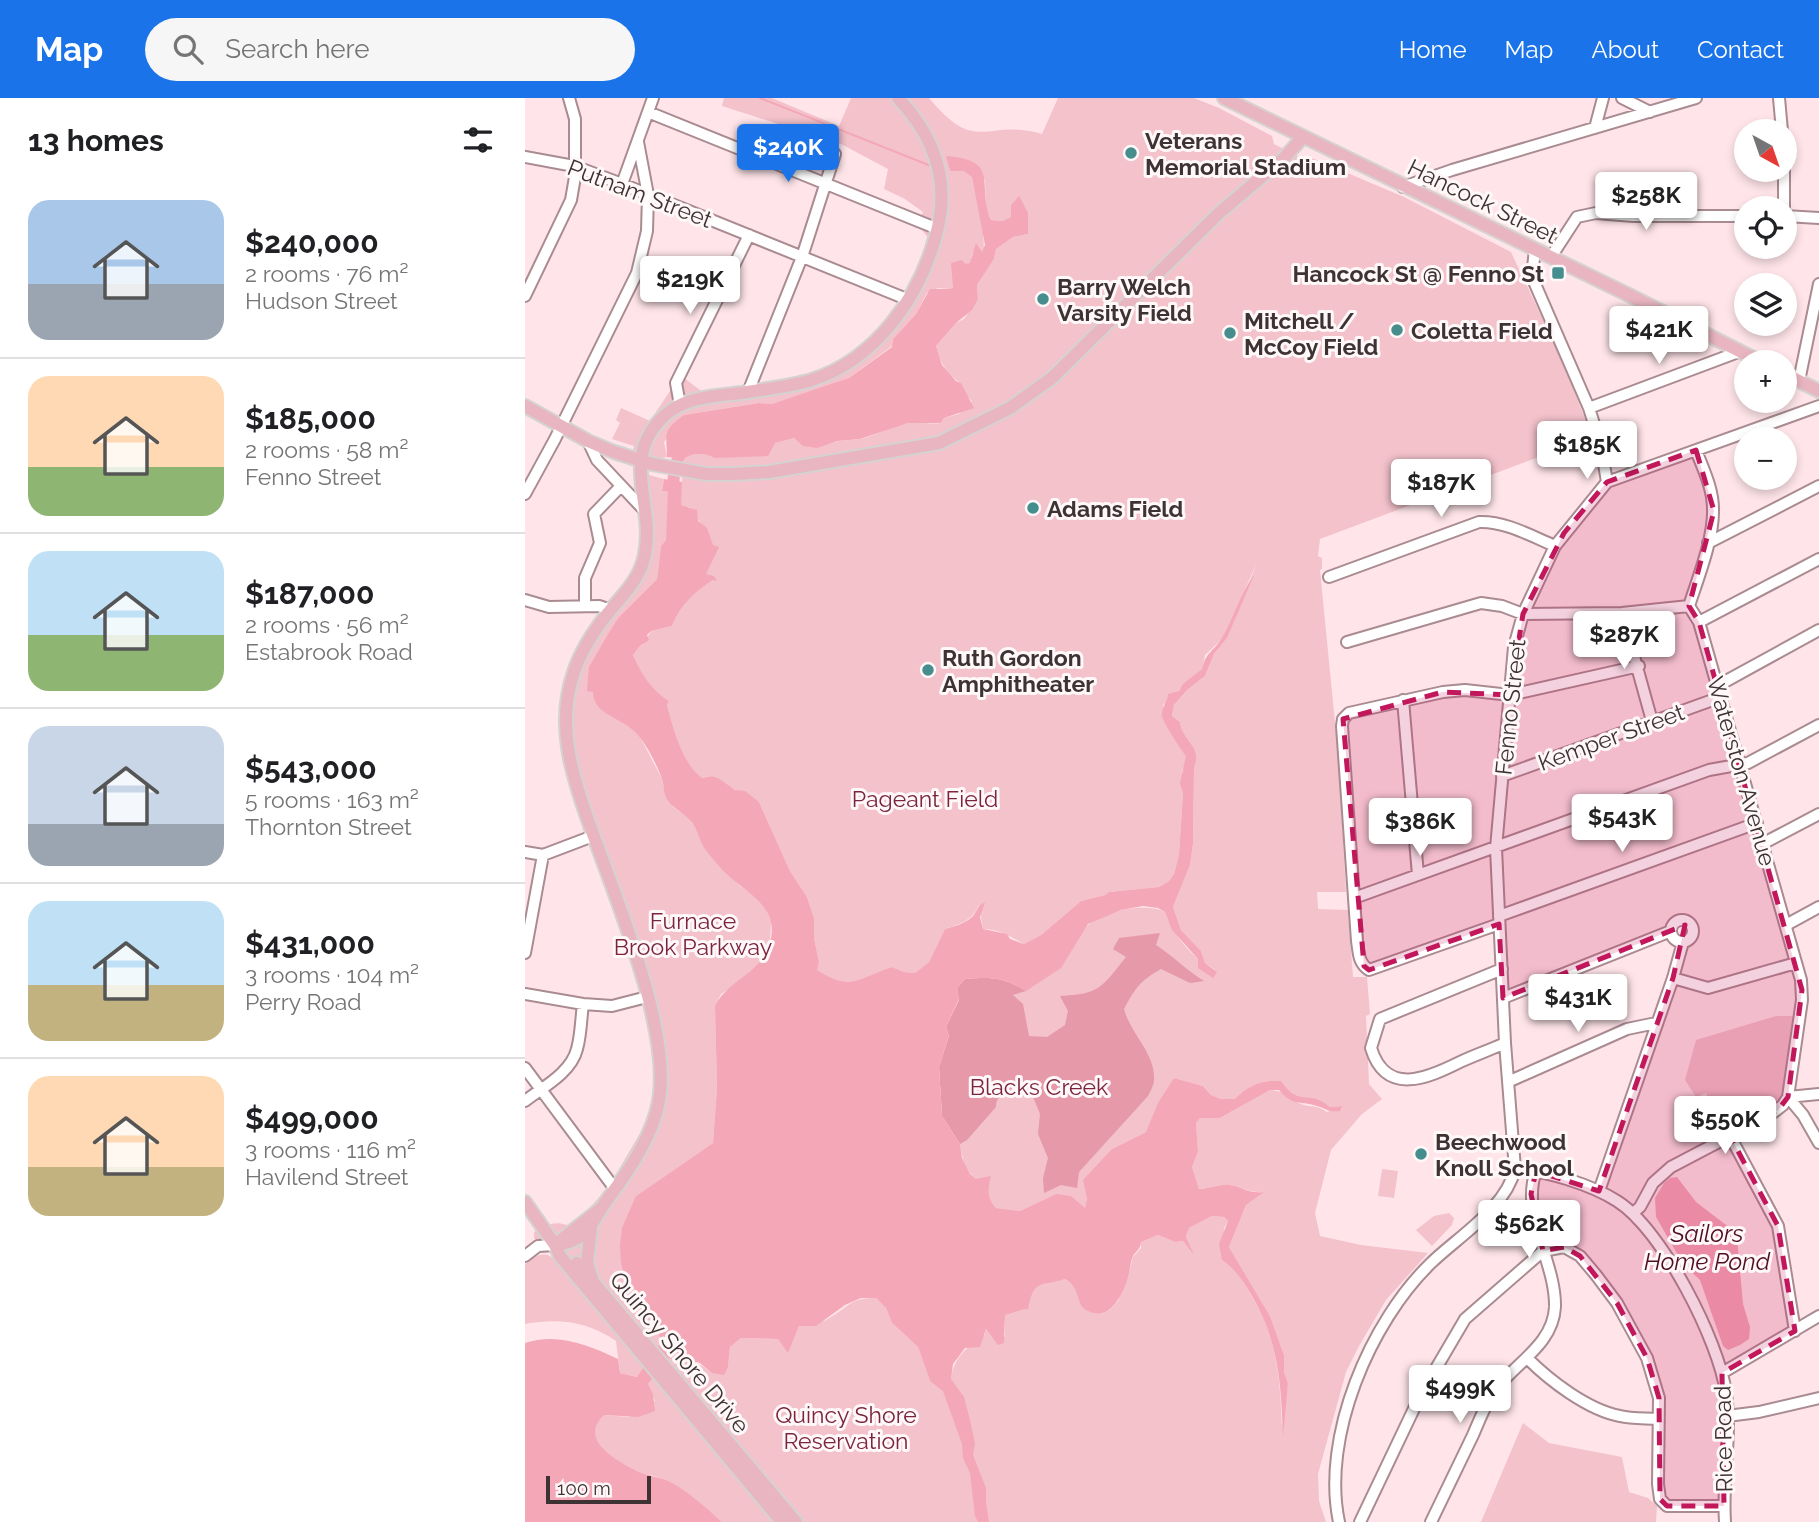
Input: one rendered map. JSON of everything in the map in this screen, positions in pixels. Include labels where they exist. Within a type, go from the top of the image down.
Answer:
[{"type":"main road","points":[[595,1284],[587,1262],[591,1228],[649,1131],[658,1104],[660,1080],[659,1052],[647,997],[568,754],[565,721],[574,671],[589,640],[630,587],[644,561],[647,538],[639,475],[646,463],[642,450],[652,429],[666,413],[680,405],[706,397],[813,379],[849,362],[881,336],[909,300],[930,256],[938,229],[942,189],[933,149],[918,121],[898,98]]},
{"type":"main road","name":"Hancock Street","points":[[1224,98],[1739,350]]},
{"type":"main road","points":[[525,406],[588,441],[646,463],[686,471],[734,474],[769,472],[916,448],[950,439],[988,421],[1030,396],[1058,372],[1218,214],[1285,158],[1303,136]]},
{"type":"main road","points":[[1799,381],[1819,391]]},
{"type":"main road","name":"Quincy Shore Drive","points":[[525,1202],[560,1256],[663,1374],[782,1522]]},
{"type":"main road","points":[[555,1245],[600,1209]]},
{"type":"main road","points":[[555,1245],[575,1241],[591,1228]]},
{"type":"main road","name":"Quincy Shore Drive","points":[[555,1245],[568,1252],[595,1284],[647,1355]]},
{"type":"main road","name":"Quincy Shore Drive","points":[[663,1374],[796,1522]]},
{"type":"street","points":[[525,296],[571,200],[575,119],[569,98]]},
{"type":"street","points":[[622,184],[653,98]]},
{"type":"street","points":[[1595,128],[1603,98]]},
{"type":"street","points":[[1622,98],[1650,112]]},
{"type":"street","points":[[1403,187],[1696,98]]},
{"type":"street","points":[[1779,98],[1781,119]]},
{"type":"street","points":[[648,112],[938,229]]},
{"type":"street","points":[[525,494],[562,426],[637,273],[647,231],[648,195],[638,142]]},
{"type":"street","points":[[748,392],[802,257],[835,154]]},
{"type":"street","name":"Putnam Street","points":[[525,157],[574,166],[909,300]]},
{"type":"street","points":[[1551,257],[1577,217],[1596,213],[1633,216],[1734,216]]},
{"type":"street","points":[[1797,217],[1819,218]]},
{"type":"street","points":[[680,405],[676,383],[749,236]]},
{"type":"street","points":[[1535,249],[1532,277],[1589,408],[1601,446],[1607,482],[1819,406]]},
{"type":"street","points":[[1799,381],[1819,284]]},
{"type":"street","points":[[1589,408],[1734,354]]},
{"type":"street","points":[[588,441],[597,460],[645,511]]},
{"type":"street","points":[[1347,642],[1481,603],[1501,606],[1523,614],[1622,613],[1689,606],[1708,543],[1714,511],[1710,488],[1696,450]]},
{"type":"street","name":"Fenno Street","points":[[1339,1522],[1334,1493],[1338,1452],[1351,1397],[1370,1351],[1409,1287],[1430,1264],[1501,1199],[1510,1185],[1515,1169],[1505,1043],[1496,848],[1514,648],[1523,614],[1555,546],[1607,482]]},
{"type":"street","points":[[585,606],[585,578],[600,543],[594,514],[621,486]]},
{"type":"street","points":[[1708,543],[1819,486]]},
{"type":"street","points":[[1329,577],[1479,522],[1505,525],[1555,546]]},
{"type":"street","points":[[1699,622],[1819,559]]},
{"type":"street","points":[[525,600],[560,608],[599,606],[611,610]]},
{"type":"street","name":"Waterston Avenue","points":[[1689,606],[1699,622],[1801,980],[1802,1000],[1788,1097]]},
{"type":"street","points":[[1622,613],[1639,666],[1652,722]]},
{"type":"street","name":"Kemper Street","points":[[1502,776],[1652,722],[1719,692],[1819,630]]},
{"type":"street","points":[[1639,666],[1510,695],[1465,690],[1443,692],[1349,713],[1343,719],[1360,960],[1369,970],[1757,823]]},
{"type":"street","points":[[1403,700],[1418,875]]},
{"type":"street","points":[[1354,898],[1709,770],[1748,763],[1819,725]]},
{"type":"street","points":[[1762,844],[1819,814]]},
{"type":"street","points":[[525,852],[543,855],[593,836]]},
{"type":"street","points":[[525,953],[543,855]]},
{"type":"street","points":[[1786,925],[1819,907]]},
{"type":"street","points":[[1503,998],[1671,931],[1679,921],[1688,922],[1692,927],[1692,936],[1683,942],[1599,1191]]},
{"type":"street","points":[[1671,931],[1674,938],[1683,942]]},
{"type":"street","points":[[1673,978],[1707,988],[1796,963]]},
{"type":"street","points":[[1501,969],[1380,1019],[1371,1048],[1388,1074],[1411,1080],[1439,1074],[1505,1043]]},
{"type":"street","points":[[525,994],[612,1006],[647,997]]},
{"type":"street","points":[[525,1101],[559,1075],[577,1051],[583,1004]]},
{"type":"street","points":[[1510,1081],[1627,1029],[1656,1023]]},
{"type":"street","points":[[525,1068],[615,1189]]},
{"type":"street","points":[[1633,1213],[1640,1207],[1660,1175],[1684,1159],[1778,1110],[1788,1097],[1819,1094]]},
{"type":"street","points":[[1788,1097],[1803,1115],[1819,1143]]},
{"type":"street","points":[[1730,1136],[1779,1226],[1794,1331]]},
{"type":"street","name":"Rice Road","points":[[1515,1169],[1536,1171],[1599,1191],[1617,1200],[1633,1213],[1666,1256],[1689,1293],[1709,1335],[1722,1373],[1727,1416],[1725,1522]]},
{"type":"street","points":[[1431,1522],[1492,1395],[1507,1374],[1527,1359],[1548,1332],[1555,1308],[1531,1194],[1536,1171]]},
{"type":"street","points":[[525,1256],[538,1246],[555,1245]]},
{"type":"street","points":[[1360,1522],[1421,1394],[1465,1319],[1543,1251],[1564,1247],[1580,1256],[1617,1303],[1647,1358],[1659,1398],[1660,1499],[1667,1506],[1724,1506]]},
{"type":"street","points":[[1722,1373],[1819,1316]]},
{"type":"street","points":[[1527,1359],[1542,1373],[1601,1410],[1621,1417],[1658,1419]]},
{"type":"street","points":[[1727,1416],[1759,1412],[1819,1398]]},
{"type":"highlighted area","points":[[1696,450],[1714,511],[1689,606],[1699,622],[1802,990],[1788,1097],[1778,1110],[1730,1136],[1778,1226],[1795,1331],[1722,1373],[1724,1506],[1667,1506],[1660,1499],[1659,1398],[1647,1358],[1617,1303],[1580,1256],[1564,1247],[1543,1251],[1531,1194],[1536,1171],[1599,1191],[1673,978],[1685,925],[1503,998],[1499,924],[1369,970],[1364,966],[1343,719],[1443,692],[1510,695],[1523,614],[1564,533],[1607,482]]},
{"type":"green space","points":[[724,98],[772,98],[839,126],[851,98],[929,98],[946,116],[971,131],[1023,130],[1042,134],[1058,98],[1194,98],[1272,136],[1274,144],[1304,159],[1312,158],[1404,197],[1511,252],[1563,362],[1592,437],[1320,539],[1318,556],[1322,558],[1320,570],[1338,753],[1346,892],[1317,892],[1318,909],[1348,910],[1353,977],[1367,977],[1370,1014],[1366,1016],[1369,1084],[1382,1099],[1362,1114],[1331,1150],[1315,1213],[1320,1236],[1361,1245],[1428,1253],[1386,1300],[1346,1372],[1318,1474],[1319,1501],[1326,1522],[722,1522],[692,1498],[657,1477],[639,1472],[621,1462],[598,1441],[595,1433],[603,1415],[629,1417],[655,1401],[648,1384],[675,1350],[712,1373],[728,1367],[730,1347],[741,1338],[778,1339],[788,1352],[799,1326],[823,1321],[860,1299],[876,1298],[886,1308],[892,1323],[918,1347],[930,1381],[951,1379],[958,1359],[966,1349],[984,1336],[986,1329],[998,1344],[1005,1336],[1005,1315],[1014,1313],[1025,1305],[1037,1286],[1065,1279],[1075,1287],[1079,1302],[1109,1310],[1118,1301],[1133,1257],[1141,1248],[1141,1242],[1158,1235],[1175,1242],[1183,1241],[1192,1252],[1186,1237],[1189,1228],[1212,1216],[1224,1217],[1228,1221],[1224,1228],[1222,1260],[1243,1281],[1267,1329],[1276,1361],[1282,1428],[1288,1383],[1284,1372],[1284,1355],[1270,1316],[1229,1247],[1246,1205],[1263,1192],[1228,1185],[1199,1189],[1192,1167],[1198,1152],[1196,1123],[1200,1118],[1220,1118],[1270,1090],[1327,1112],[1341,1106],[1330,1107],[1317,1100],[1297,1098],[1280,1081],[1256,1084],[1235,1099],[1221,1099],[1211,1095],[1203,1086],[1174,1078],[1146,1132],[1112,1149],[1087,1198],[1085,1209],[1056,1194],[1020,1211],[996,1208],[989,1200],[982,1179],[976,1179],[967,1168],[960,1144],[949,1036],[1074,943],[1094,921],[1114,912],[1136,908],[1165,912],[1186,947],[1200,961],[1217,971],[1205,963],[1201,951],[1181,930],[1173,907],[1190,865],[1196,754],[1180,722],[1172,716],[1174,705],[1205,676],[1214,654],[1227,638],[1257,563],[1222,639],[1205,655],[1202,669],[1163,705],[1165,722],[1186,756],[1182,771],[1179,854],[1174,874],[1159,887],[1109,892],[1081,901],[1041,935],[1024,944],[1000,932],[983,929],[979,905],[969,918],[945,929],[929,962],[915,973],[892,967],[855,981],[847,982],[828,977],[816,970],[819,962],[814,938],[814,918],[807,897],[790,871],[759,802],[724,784],[718,778],[701,778],[683,755],[667,705],[669,701],[647,681],[633,655],[651,631],[672,626],[689,599],[713,580],[705,574],[712,551],[710,538],[692,508],[680,505],[684,459],[699,454],[714,458],[794,438],[806,446],[816,447],[861,439],[908,423],[941,423],[944,418],[959,414],[972,401],[961,383],[945,368],[936,346],[956,323],[964,319],[978,299],[977,285],[994,259],[996,249],[1013,237],[1028,234],[1019,197],[1011,205],[1011,217],[1004,221],[991,220],[986,209],[985,180],[947,156],[950,171],[963,171],[972,177],[983,228],[984,251],[981,252],[979,247],[972,254],[971,263],[953,268],[953,286],[950,289],[938,288],[927,293],[916,314],[893,339],[892,346],[849,378],[821,389],[772,404],[759,403],[684,415],[664,442],[667,457],[652,460],[632,456],[634,446],[612,439],[620,423],[616,420],[621,408],[650,421],[678,379],[684,378],[704,393],[714,395],[824,373],[874,338],[915,281],[930,240],[918,225],[923,212],[884,189],[888,169],[841,144],[722,106]]},
{"type":"green space","name":"Furnace Brook Parkway","points":[[637,472],[664,479],[662,491],[668,491],[666,540],[661,546],[657,579],[619,617],[593,692],[610,716],[627,723],[639,735],[673,807],[689,818],[702,844],[740,886],[757,896],[765,906],[771,922],[770,943],[762,960],[721,994],[715,1006],[717,1088],[713,1143],[636,1196],[639,1295],[657,1317],[656,1330],[662,1341],[638,1377],[620,1373],[616,1341],[605,1334],[583,1325],[561,1321],[525,1324],[525,1264],[539,1255],[553,1258],[592,1306],[597,1301],[560,1256],[545,1249],[534,1238],[534,1232],[553,1223],[567,1225],[587,1211],[609,1186],[645,1125],[654,1098],[655,1063],[639,980],[574,792],[565,681],[574,655],[587,632],[628,578],[640,555],[642,539]]},
{"type":"green space","points":[[1160,933],[1156,945],[1204,981],[1190,983],[1161,969],[1143,981],[1132,995],[1124,1009],[1151,1061],[1154,1070],[1153,1084],[1148,1096],[1079,1172],[1077,1188],[1061,1185],[1044,1193],[1043,1178],[1048,1158],[1038,1134],[1040,1114],[1033,1097],[1015,1087],[999,1097],[996,1107],[967,1140],[960,1144],[942,1116],[939,1067],[949,1036],[946,1027],[959,1000],[957,988],[965,979],[997,979],[1026,991],[1013,995],[1023,1004],[1029,1036],[1047,1037],[1065,1025],[1068,1011],[1060,996],[1084,993],[1099,987],[1126,957],[1113,949],[1119,938]]},
{"type":"green space","points":[[1776,1016],[1795,1016],[1782,1097],[1778,1105],[1729,1134],[1706,1093],[1696,1097],[1685,1080],[1696,1040]]},
{"type":"green space","points":[[1382,1169],[1398,1171],[1394,1198],[1378,1196]]},
{"type":"green space","points":[[1449,1213],[1454,1218],[1452,1225],[1432,1246],[1416,1230],[1434,1216]]},
{"type":"green space","points":[[1523,1423],[1549,1443],[1622,1457],[1629,1492],[1648,1498],[1657,1506],[1656,1522],[1481,1522]]},
{"type":"water","points":[[946,156],[975,163],[981,169],[991,220],[1003,221],[1011,217],[1011,205],[1019,196],[1028,213],[1028,234],[1013,237],[996,249],[994,259],[977,285],[978,299],[972,310],[956,323],[936,346],[942,365],[961,383],[974,408],[944,418],[941,423],[908,423],[860,439],[837,441],[817,448],[803,446],[794,438],[775,443],[768,456],[714,458],[699,454],[684,459],[667,457],[667,434],[684,415],[759,403],[772,404],[849,378],[892,347],[893,339],[916,314],[930,289],[953,287],[951,263],[962,260],[965,264],[970,263],[976,243],[982,252],[985,245],[972,177],[963,171],[950,171]]},
{"type":"water","points":[[664,479],[682,482],[681,505],[697,510],[698,521],[707,528],[713,545],[719,547],[706,574],[714,576],[717,581],[713,580],[689,599],[672,626],[651,631],[647,635],[649,640],[633,655],[647,681],[669,701],[667,705],[679,744],[695,772],[702,778],[718,778],[735,790],[745,791],[759,802],[790,871],[807,897],[814,918],[814,938],[819,962],[817,970],[847,982],[863,979],[892,967],[915,973],[929,962],[945,929],[967,921],[985,902],[980,917],[983,929],[1007,934],[1010,939],[1024,944],[1041,935],[1081,901],[1109,892],[1159,887],[1169,881],[1174,874],[1179,854],[1183,793],[1180,783],[1186,756],[1165,724],[1163,710],[1168,694],[1179,691],[1183,684],[1202,669],[1206,658],[1223,636],[1254,575],[1227,638],[1214,654],[1205,676],[1174,705],[1172,716],[1180,722],[1196,754],[1190,865],[1173,907],[1181,930],[1201,951],[1205,963],[1217,972],[1213,978],[1198,968],[1198,959],[1172,930],[1165,912],[1143,906],[1121,910],[1088,924],[1061,968],[1026,991],[997,979],[965,979],[957,988],[959,999],[946,1027],[949,1036],[939,1067],[942,1116],[960,1144],[962,1158],[970,1174],[976,1179],[991,1176],[989,1193],[996,1208],[1020,1211],[1056,1194],[1071,1196],[1085,1208],[1087,1198],[1083,1180],[1112,1149],[1146,1132],[1158,1103],[1174,1078],[1203,1086],[1211,1095],[1221,1099],[1235,1099],[1244,1090],[1262,1082],[1281,1081],[1299,1097],[1316,1099],[1330,1107],[1342,1106],[1340,1111],[1329,1111],[1292,1101],[1279,1090],[1270,1090],[1220,1118],[1200,1118],[1196,1123],[1198,1152],[1192,1167],[1199,1189],[1229,1185],[1253,1192],[1264,1192],[1246,1205],[1229,1247],[1270,1316],[1284,1355],[1284,1372],[1288,1383],[1283,1436],[1277,1365],[1268,1332],[1246,1287],[1236,1272],[1222,1260],[1219,1244],[1228,1221],[1224,1217],[1212,1216],[1189,1228],[1186,1237],[1194,1255],[1183,1241],[1175,1242],[1158,1235],[1141,1242],[1133,1256],[1122,1292],[1108,1310],[1094,1313],[1086,1310],[1073,1286],[1065,1279],[1039,1285],[1033,1292],[1028,1309],[1005,1315],[1004,1343],[998,1345],[986,1329],[980,1347],[965,1348],[953,1364],[951,1379],[964,1397],[975,1443],[973,1455],[986,1488],[989,1522],[978,1522],[975,1516],[970,1473],[963,1458],[962,1444],[943,1391],[930,1381],[918,1347],[892,1323],[886,1308],[876,1298],[861,1298],[845,1305],[816,1326],[799,1326],[788,1353],[778,1339],[741,1338],[730,1347],[728,1367],[724,1375],[712,1373],[700,1363],[686,1359],[675,1351],[648,1384],[653,1394],[655,1411],[638,1417],[604,1415],[597,1424],[595,1433],[598,1441],[612,1456],[639,1472],[677,1486],[722,1522],[525,1522],[525,1343],[549,1339],[584,1345],[618,1359],[620,1373],[637,1377],[662,1341],[656,1330],[657,1317],[624,1276],[620,1245],[622,1228],[636,1196],[713,1143],[717,1088],[715,1006],[720,997],[760,962],[770,943],[772,929],[764,907],[718,865],[704,847],[692,823],[667,799],[657,767],[640,737],[603,711],[594,700],[593,692],[587,691],[589,667],[607,636],[619,617],[657,579],[661,546],[666,540],[668,491],[662,491]]},
{"type":"water","name":"Sailors Home Pond","points":[[1677,1177],[1696,1202],[1730,1228],[1737,1238],[1743,1304],[1750,1327],[1749,1339],[1728,1350],[1723,1346],[1700,1280],[1683,1264],[1656,1217],[1655,1198],[1664,1183]]},
{"type":"waterway","points":[[760,98],[931,166]]},
{"type":"waterway","name":"Blacks Creek","points":[[674,496],[676,464],[686,446]]},
{"type":"place","name":"Veterans Memorial Stadium","points":[[1131,153]]},
{"type":"place","name":"Hancock St @ Fenno St","points":[[1558,273]]},
{"type":"place","name":"Barry Welch Varsity Field","points":[[1043,299]]},
{"type":"place","name":"Coletta Field","points":[[1397,330]]},
{"type":"place","name":"Mitchell / McCoy Field","points":[[1230,333]]},
{"type":"place","name":"Adams Field","points":[[1033,508]]},
{"type":"place","name":"Ruth Gordon Amphitheater","points":[[928,670]]},
{"type":"place","name":"Beechwood Knoll School","points":[[1421,1154]]},
{"type":"park label","name":"Pageant Field","points":[[925,798]]},
{"type":"park label","name":"Quincy Shore Reservation","points":[[846,1427]]}]
